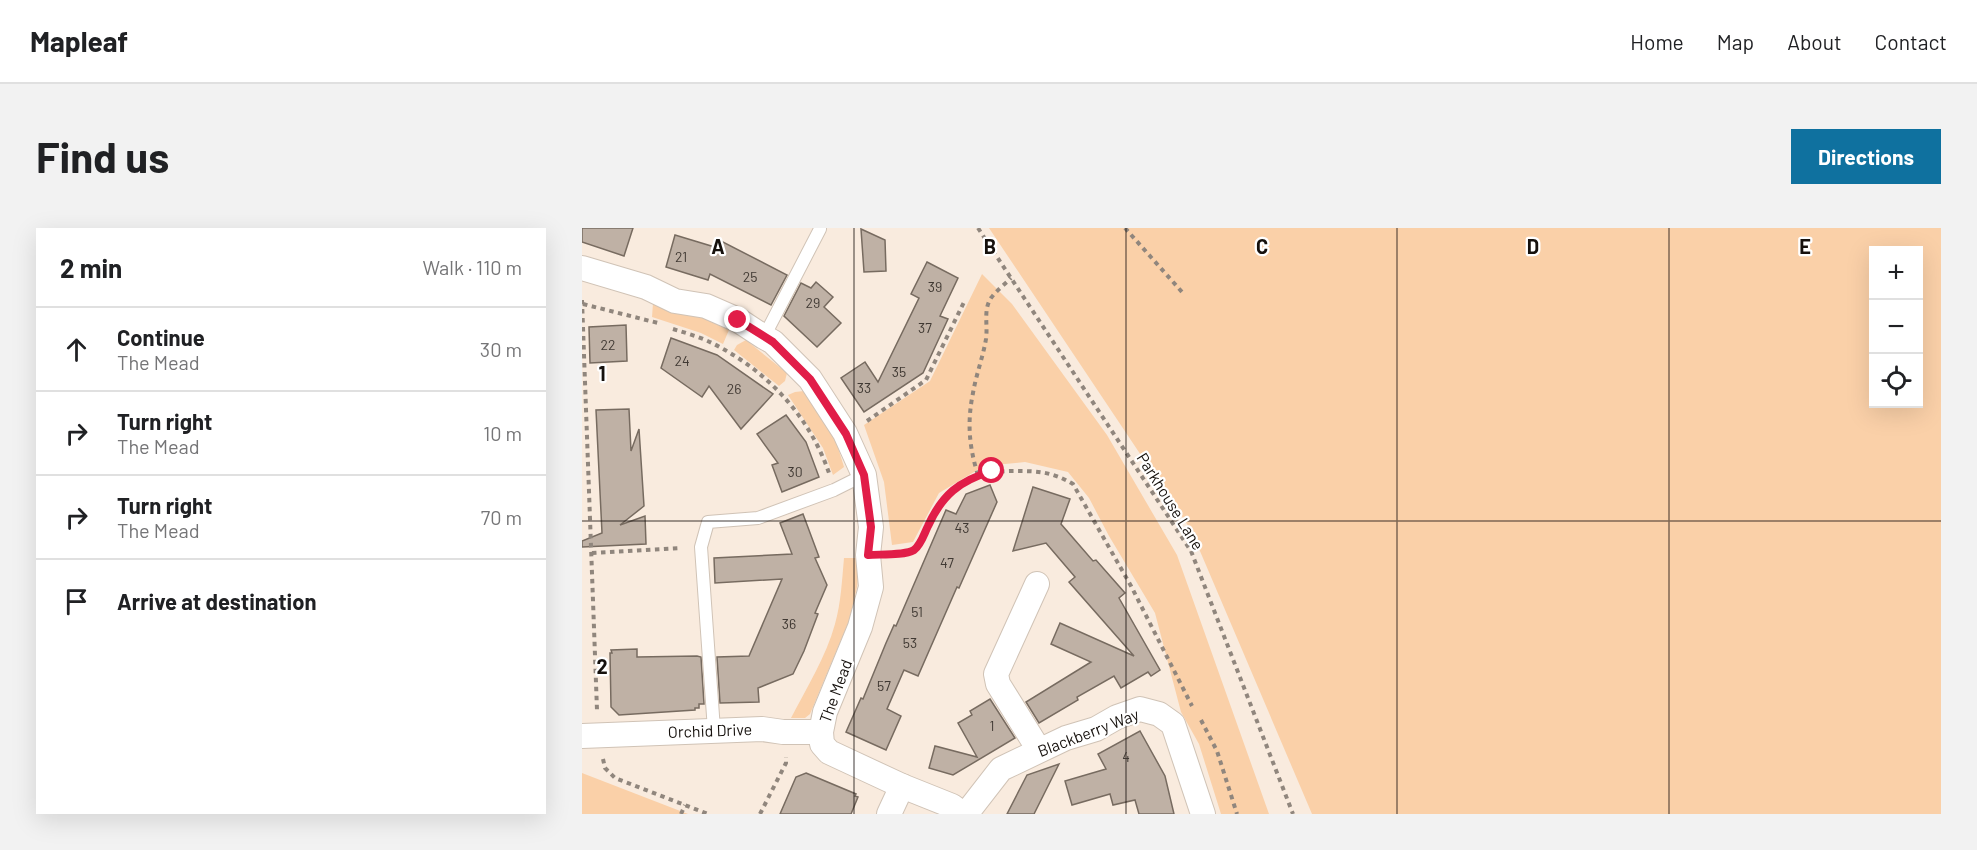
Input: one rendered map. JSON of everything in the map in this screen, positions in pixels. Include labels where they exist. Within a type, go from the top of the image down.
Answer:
[{"type":"street","name":"The Mead","points":[[582,268],[646,287],[675,301],[706,306],[738,320],[773,342],[810,379],[846,435],[864,475],[871,527],[868,555],[871,586],[863,617],[825,712],[821,732],[822,744],[829,752],[952,806],[965,814]]},
{"type":"street","points":[[1037,584],[996,674],[998,684],[1039,750]]},
{"type":"street","name":"Blackberry Way","points":[[965,814],[1001,768],[1066,738],[1096,729],[1118,717],[1140,709],[1159,714],[1173,724],[1203,814]]},
{"type":"street","name":"Orchid Drive","points":[[590,735],[762,729],[783,732],[821,732]]},
{"type":"street","points":[[889,814],[902,786]]},
{"type":"lane","points":[[764,337],[820,230]]},
{"type":"lane","points":[[714,730],[701,547],[708,522],[758,518],[834,490],[864,475]]},
{"type":"path","name":"Parkhouse Lane","points":[[978,228],[1191,551],[1293,814]]},
{"type":"path","points":[[1125,228],[1182,292]]},
{"type":"path","points":[[978,475],[970,450],[969,417],[973,392],[983,357],[987,334],[987,311],[991,298],[1011,278]]},
{"type":"path","points":[[846,435],[926,380],[965,300]]},
{"type":"path","points":[[663,325],[582,302],[592,553],[590,735],[605,768],[615,778],[708,814]]},
{"type":"path","points":[[672,328],[711,342],[750,365],[775,387],[794,409],[822,455],[834,490]]},
{"type":"path","points":[[868,555],[914,550],[919,545],[936,508],[946,496],[978,475],[992,471],[1043,471],[1060,477],[1073,484],[1131,586],[1194,709]]},
{"type":"path","points":[[592,553],[701,547]]},
{"type":"path","points":[[1200,719],[1216,751],[1237,814]]},
{"type":"path","points":[[760,814],[786,763]]},
{"type":"path","points":[[681,814],[685,804]]},
{"type":"shaded area","points":[[989,228],[1941,228],[1941,814],[1312,814],[1191,530]]},
{"type":"shaded area","points":[[982,274],[1012,304],[1107,435],[1177,555],[1269,814],[1221,814],[1199,744],[1181,712],[1155,613],[1089,498],[1068,472],[1025,462],[984,466],[939,493],[913,542],[892,545],[884,482],[864,425],[930,381]]},
{"type":"shaded area","points":[[653,303],[704,318],[729,330],[723,344],[701,333],[652,317]]},
{"type":"shaded area","points":[[746,340],[787,373],[785,381],[779,386],[734,350],[737,345]]},
{"type":"shaded area","points":[[804,391],[836,441],[844,467],[833,475],[823,448],[788,395]]},
{"type":"shaded area","points":[[844,558],[860,558],[857,587],[849,621],[810,714],[805,718],[791,718],[816,672],[835,624],[839,608]]},
{"type":"shaded area","points":[[582,773],[688,814],[582,814]]},
{"type":"building","points":[[582,228],[633,228],[624,256],[582,242]]},
{"type":"building","points":[[861,229],[885,240],[886,271],[864,272]]},
{"type":"building","points":[[675,235],[718,248],[721,241],[787,275],[771,305],[710,274],[708,280],[666,267]]},
{"type":"building","points":[[927,262],[958,278],[940,316],[948,319],[923,373],[864,412],[841,378],[865,362],[878,382],[919,298],[911,294]]},
{"type":"building","points":[[816,282],[833,297],[824,307],[841,323],[817,347],[784,316],[801,283],[811,288]]},
{"type":"building","points":[[626,325],[627,361],[590,363],[589,327]]},
{"type":"building","points":[[671,338],[717,355],[773,394],[741,429],[709,386],[702,397],[661,368]]},
{"type":"building","points":[[629,409],[631,451],[639,429],[644,506],[620,525],[645,516],[646,544],[582,547],[582,541],[602,533],[596,410]]},
{"type":"building","points":[[786,415],[806,442],[819,477],[782,492],[772,465],[778,463],[757,434]]},
{"type":"building","points":[[990,485],[997,502],[959,588],[957,587],[918,676],[904,670],[887,709],[901,716],[886,750],[846,732],[861,698],[863,699],[894,625],[896,626],[946,510],[956,514],[966,494]]},
{"type":"building","points":[[1033,487],[1070,499],[1061,524],[1125,593],[1119,598],[1160,670],[1151,676],[1148,672],[1121,688],[1114,676],[1077,697],[1078,700],[1039,723],[1026,702],[1091,662],[1051,644],[1060,623],[1134,656],[1069,582],[1075,577],[1046,543],[1013,551]]},
{"type":"building","points":[[803,514],[819,557],[815,558],[827,585],[815,613],[818,614],[804,651],[793,674],[758,688],[759,702],[720,703],[717,657],[749,656],[782,579],[715,583],[714,558],[792,554],[780,523]]},
{"type":"building","points":[[637,649],[637,657],[701,657],[704,704],[699,704],[699,708],[695,710],[619,715],[611,707],[610,653],[612,653],[611,650]]},
{"type":"building","points":[[990,699],[1015,738],[953,775],[929,768],[935,746],[977,757],[958,723],[972,715],[970,711]]},
{"type":"building","points":[[1140,731],[1165,776],[1174,814],[1139,814],[1135,800],[1113,805],[1110,794],[1072,805],[1065,781],[1106,769],[1098,754]]},
{"type":"building","points":[[1059,764],[1034,814],[1007,814],[1027,775]]},
{"type":"building","points":[[806,773],[856,794],[855,796],[858,797],[851,814],[780,814],[796,777]]},
{"type":"route","points":[[738,320],[773,342],[810,379],[846,434],[864,475],[871,527],[868,555],[914,550],[919,545],[936,508],[946,496],[978,475],[992,471]]}]
